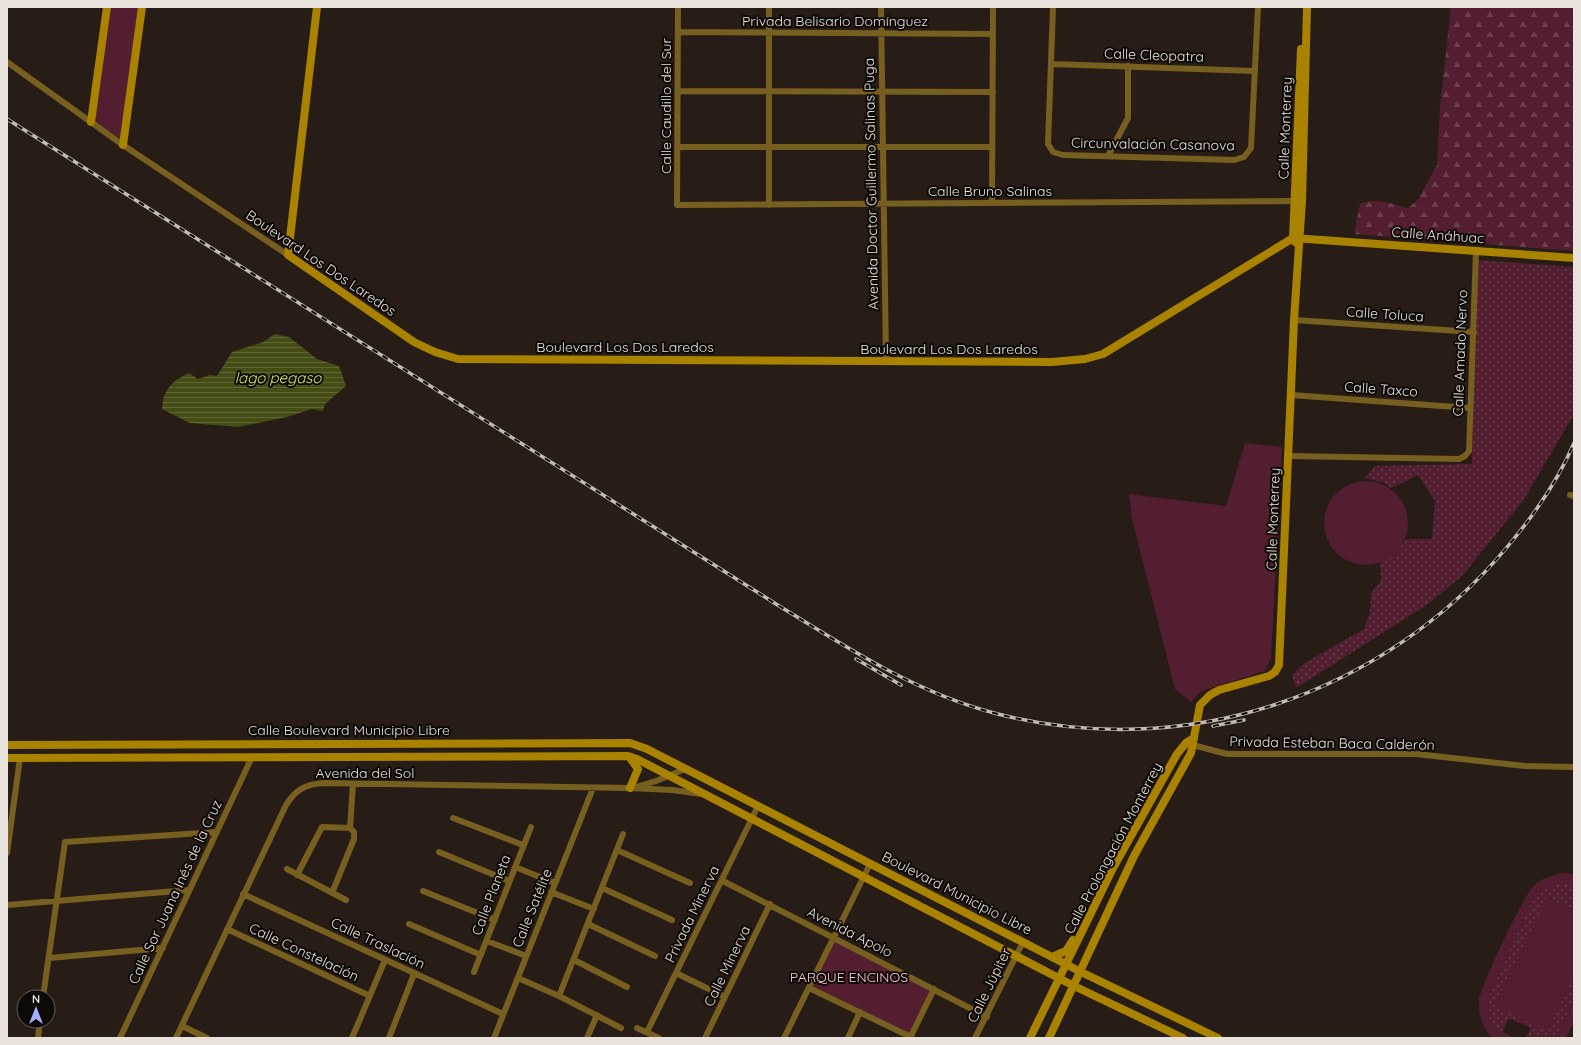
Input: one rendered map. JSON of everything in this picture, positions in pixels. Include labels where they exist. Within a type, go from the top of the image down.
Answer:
[{"type":"street","points":[[91,122],[107,7]]},
{"type":"street","points":[[123,145],[142,7]]},
{"type":"street","points":[[288,255],[317,7]]},
{"type":"street","name":"Calle Caudillo del Sur","points":[[677,206],[678,7]]},
{"type":"street","points":[[769,7],[769,205]]},
{"type":"street","name":"Avenida Doctor Guillermo Salinas Puga","points":[[881,7],[886,362]]},
{"type":"street","points":[[992,203],[993,7]]},
{"type":"street","points":[[1052,64],[1053,7]]},
{"type":"street","name":"Circunvalación Casanova","points":[[1052,64],[1048,144],[1053,152],[1063,155],[1234,160],[1244,157],[1251,148],[1258,7]]},
{"type":"street","name":"Calle Monterrey","points":[[1191,742],[1198,711],[1207,698],[1219,690],[1269,676],[1275,672],[1279,665],[1298,249],[1302,7]]},
{"type":"street","name":"Calle Monterrey","points":[[1298,201],[1307,7]]},
{"type":"street","name":"Privada Belisario Domínguez","points":[[678,32],[993,34]]},
{"type":"street","name":"Boulevard Los Dos Laredos","points":[[7,62],[123,145],[288,255],[414,342],[435,352],[458,358],[1052,362],[1095,357],[1138,334],[1297,238]]},
{"type":"street","name":"Calle Cleopatra","points":[[1052,64],[1255,71]]},
{"type":"street","points":[[1108,156],[1128,118],[1128,66]]},
{"type":"street","points":[[678,91],[993,92]]},
{"type":"street","points":[[678,147],[992,147]]},
{"type":"street","name":"Calle Bruno Salinas","points":[[677,206],[1298,201]]},
{"type":"street","name":"Calle Anáhuac","points":[[1297,238],[1574,258]]},
{"type":"street","name":"Calle Amado Nervo","points":[[1289,456],[1459,459],[1465,456],[1469,451],[1469,408],[1474,332],[1476,251]]},
{"type":"street","name":"Calle Toluca","points":[[1294,320],[1474,332]]},
{"type":"street","name":"Calle Taxco","points":[[1291,395],[1469,408]]},
{"type":"street","name":"Calle Boulevard Municipio Libre","points":[[7,745],[616,742],[630,743],[647,749],[685,769]]},
{"type":"street","name":"Privada Esteban Baca Calderón","points":[[1191,742],[1227,754],[1416,754],[1525,766],[1574,766]]},
{"type":"street","name":"Calle Prolongación Monterrey","points":[[1030,1038],[1067,965],[1113,868],[1144,811],[1177,754],[1191,742]]},
{"type":"street","name":"Calle Prolongación Monterrey","points":[[1049,1038],[1134,856],[1188,760],[1191,742]]},
{"type":"street","name":"Calle Boulevard Municipio Libre","points":[[7,758],[252,756],[628,756],[668,774]]},
{"type":"street","name":"Calle Sor Juana Inés de la Cruz","points":[[120,1038],[252,756]]},
{"type":"street","points":[[628,756],[637,764],[638,769],[630,788]]},
{"type":"street","points":[[7,853],[20,758]]},
{"type":"street","points":[[630,788],[656,781],[668,774],[685,769]]},
{"type":"street","name":"Boulevard Municipio Libre","points":[[685,769],[1067,965],[1214,1037]]},
{"type":"street","name":"Boulevard Municipio Libre","points":[[668,774],[1074,986],[1183,1038]]},
{"type":"street","name":"Avenida del Sol","points":[[176,1038],[286,805],[298,789],[315,783],[630,788],[681,790],[710,797]]},
{"type":"street","points":[[332,893],[354,838],[354,832],[350,828],[352,784]]},
{"type":"street","name":"Calle Satélite","points":[[494,1038],[593,788]]},
{"type":"street","name":"Privada Minerva","points":[[647,1032],[723,881],[758,806]]},
{"type":"street","points":[[453,818],[523,845]]},
{"type":"street","points":[[297,875],[322,827],[350,828]]},
{"type":"street","name":"Calle Planeta","points":[[474,972],[531,827]]},
{"type":"street","points":[[44,989],[65,842],[217,832]]},
{"type":"street","points":[[559,996],[623,834]]},
{"type":"street","points":[[617,850],[690,883]]},
{"type":"street","points":[[439,852],[509,881]]},
{"type":"street","points":[[784,1038],[870,864]]},
{"type":"street","points":[[515,867],[555,884]]},
{"type":"street","points":[[287,870],[346,900]]},
{"type":"street","name":"Avenida Apolo","points":[[723,881],[987,1017]]},
{"type":"street","points":[[602,888],[672,920]]},
{"type":"street","points":[[7,906],[189,890]]},
{"type":"street","points":[[423,891],[495,920]]},
{"type":"street","points":[[551,892],[594,909]]},
{"type":"street","name":"Calle Traslación","points":[[243,894],[503,1014]]},
{"type":"street","name":"Calle Minerva","points":[[705,1038],[770,904]]},
{"type":"street","points":[[1052,957],[1066,952],[1084,920],[1090,917]]},
{"type":"street","points":[[976,935],[983,922]]},
{"type":"street","points":[[409,924],[481,954]]},
{"type":"street","points":[[588,924],[655,956]]},
{"type":"street","name":"Calle Constelación","points":[[227,929],[370,996]]},
{"type":"street","points":[[487,941],[526,956]]},
{"type":"street","name":"Calle Júpiter","points":[[975,1038],[987,1017],[1023,942]]},
{"type":"street","points":[[49,958],[163,948]]},
{"type":"street","points":[[352,1038],[385,960]]},
{"type":"street","points":[[574,960],[627,987]]},
{"type":"street","points":[[676,973],[725,997]]},
{"type":"street","points":[[389,1038],[414,974]]},
{"type":"street","points":[[518,978],[559,996],[621,1028]]},
{"type":"street","points":[[809,988],[910,1037],[934,989]]},
{"type":"street","points":[[848,1038],[860,1012]]},
{"type":"street","points":[[588,1038],[597,1016]]},
{"type":"street","points":[[182,1026],[207,1038]]},
{"type":"street","points":[[637,1028],[659,1038]]},
{"type":"green space","points":[[110,7],[142,7],[124,141],[94,121]]},
{"type":"green space","points":[[1451,7],[1574,7],[1574,251],[1354,234],[1360,204],[1378,201],[1408,208],[1417,201],[1437,165],[1440,107]]},
{"type":"green space","points":[[1476,260],[1574,267],[1574,414],[1523,501],[1461,577],[1428,604],[1296,688],[1292,675],[1305,663],[1364,629],[1370,612],[1371,593],[1381,581],[1380,563],[1394,555],[1406,539],[1432,539],[1435,501],[1418,475],[1391,488],[1385,483],[1365,478],[1375,466],[1472,464]]},
{"type":"green space","points":[[1245,443],[1282,447],[1271,658],[1265,671],[1201,691],[1191,702],[1175,689],[1132,519],[1129,494],[1226,506]]},
{"type":"green space","points":[[1366,481],[1382,484],[1396,493],[1405,507],[1408,523],[1405,539],[1396,553],[1382,562],[1366,565],[1350,562],[1336,553],[1327,539],[1324,523],[1327,507],[1336,493],[1350,484]]},
{"type":"green space","points":[[1562,873],[1574,874],[1574,882],[1550,886],[1532,902],[1492,987],[1488,1008],[1489,1015],[1494,1028],[1504,1038],[1492,1038],[1486,1030],[1479,1011],[1479,1001],[1486,979],[1511,925],[1532,888],[1542,880]]},
{"type":"green space","points":[[1565,881],[1574,882],[1574,910],[1547,897],[1547,1031],[1574,974],[1574,1001],[1558,1032],[1551,1038],[1526,1038],[1531,1028],[1509,1018],[1502,1032],[1514,1038],[1504,1038],[1494,1028],[1489,1015],[1488,1008],[1492,987],[1532,902],[1547,888]]},
{"type":"green space","points":[[1547,897],[1574,910],[1574,974],[1547,1031],[1494,1006]]},
{"type":"green space","name":"PARQUE ENCINOS","points":[[833,938],[934,989],[911,1037],[809,988]]},
{"type":"green space","points":[[1574,1001],[1574,1022],[1566,1038],[1551,1038],[1558,1032]]},
{"type":"water","name":"lago pegaso","points":[[275,334],[289,337],[317,359],[339,366],[346,386],[325,404],[323,411],[312,409],[287,417],[238,427],[190,423],[162,409],[166,391],[178,379],[189,373],[198,379],[210,375],[217,376],[232,352],[263,342]]},
{"type":"railway","points":[[7,119],[828,636],[908,681],[965,704],[994,713],[1066,726],[1137,729],[1207,722],[1275,704],[1341,678],[1402,642],[1458,598],[1508,546],[1527,522],[1561,471],[1574,443]]},
{"type":"railway","points":[[856,659],[901,685]]},
{"type":"railway","points":[[1213,726],[1244,720]]}]
